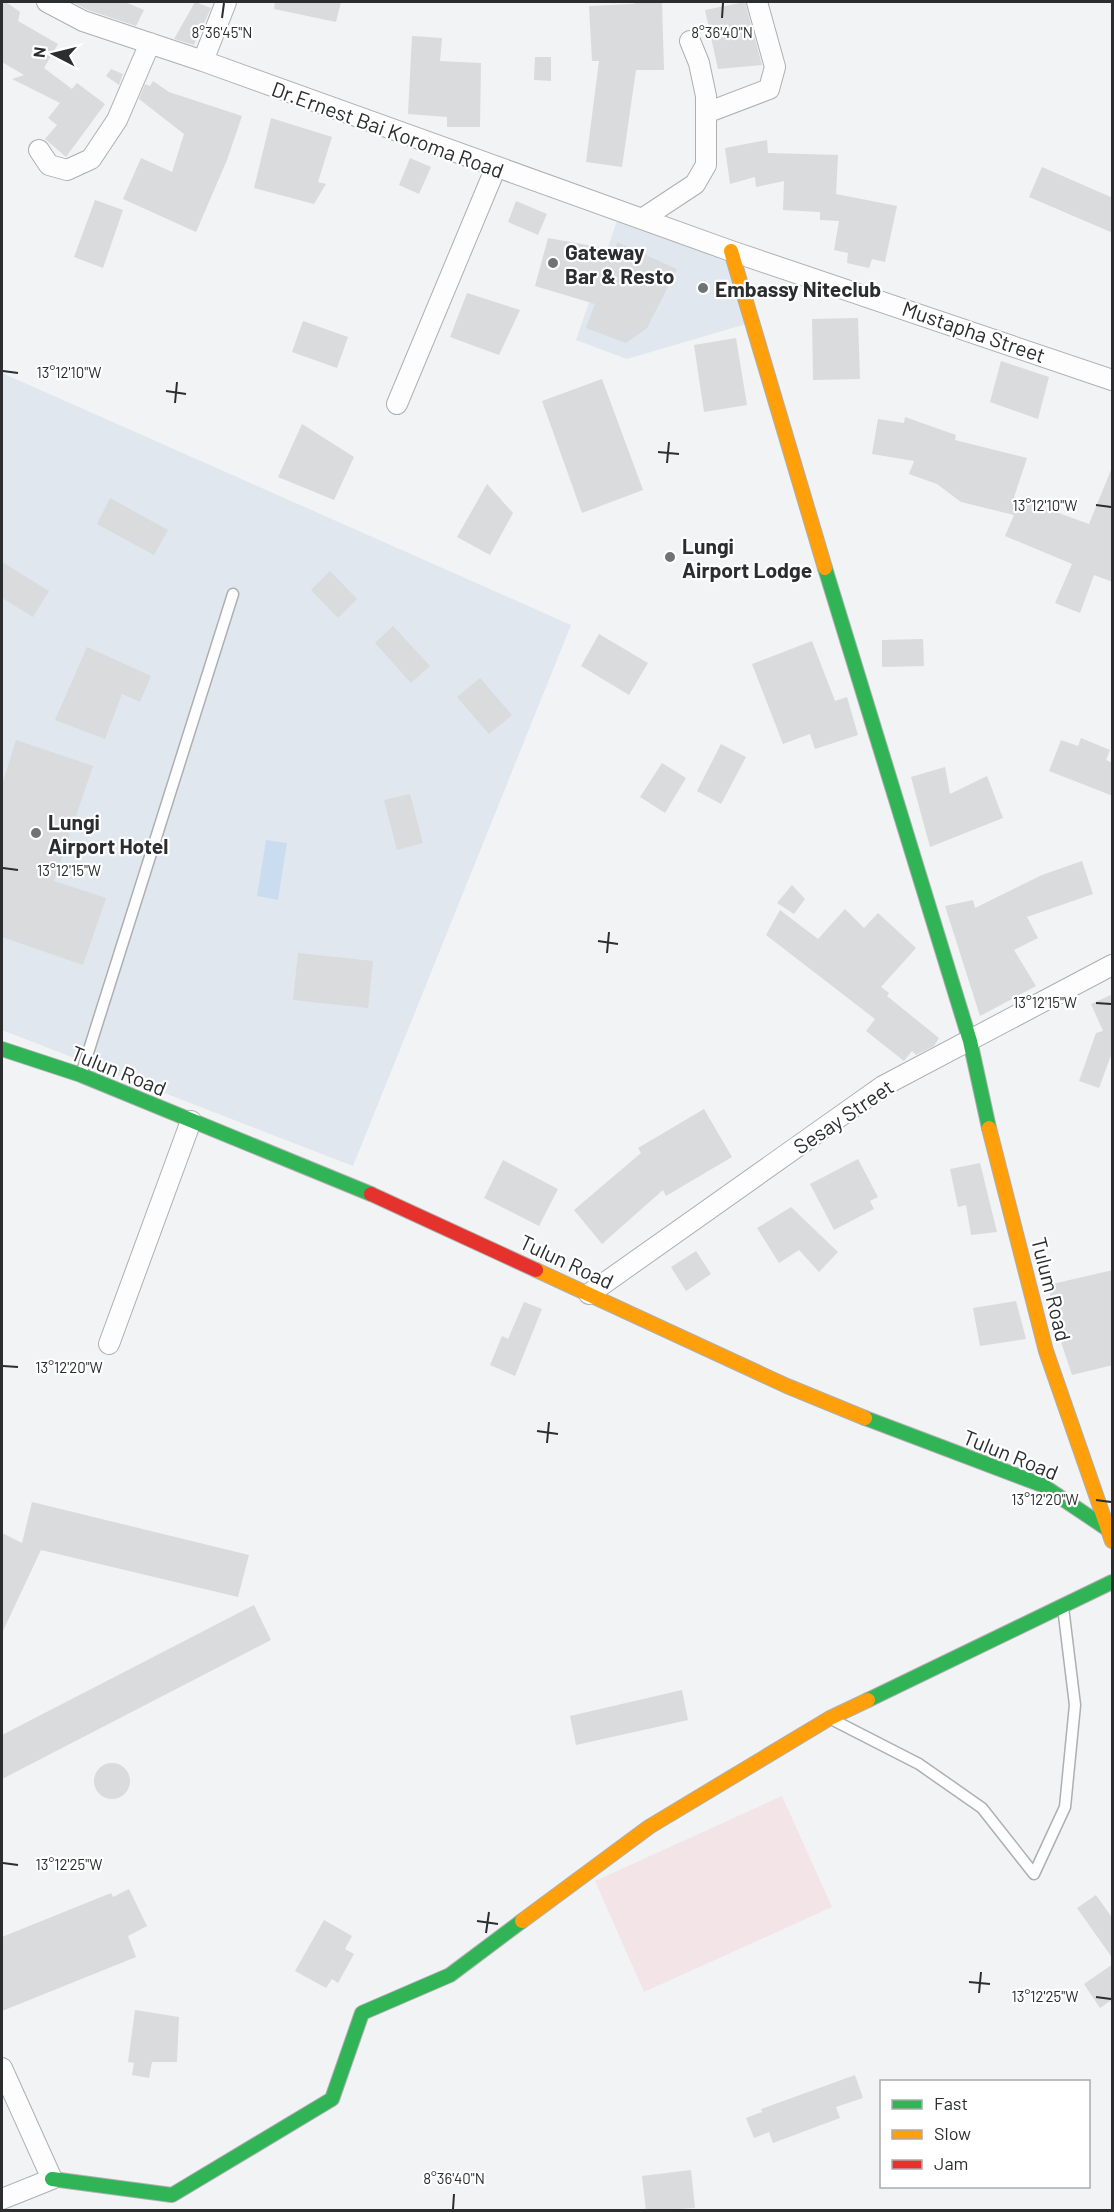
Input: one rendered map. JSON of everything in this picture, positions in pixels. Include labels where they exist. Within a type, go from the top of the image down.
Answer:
[{"type":"street","name":"Dr.Ernest Bai Koroma Road","points":[[47,2],[83,21],[203,61],[731,251]]},
{"type":"street","points":[[203,61],[226,2]]},
{"type":"street","points":[[706,113],[769,89],[775,67],[757,2]]},
{"type":"street","points":[[642,219],[695,184],[706,165],[706,96],[699,63],[690,41]]},
{"type":"street","points":[[39,150],[49,165],[67,170],[91,159],[117,120],[150,44]]},
{"type":"street","points":[[397,404],[496,167]]},
{"type":"street","name":"Mustapha Street","points":[[731,251],[1113,380]]},
{"type":"street","name":"Tulum Road","points":[[731,251],[878,744],[970,1041],[1000,1177],[1046,1351],[1109,1535]]},
{"type":"street","name":"Sesay Street","points":[[589,1294],[883,1086],[1113,965]]},
{"type":"street","name":"Tulun Road","points":[[2,1049],[81,1075],[383,1199],[787,1386],[925,1443],[1042,1485],[1109,1535]]},
{"type":"street","points":[[109,1344],[191,1121]]},
{"type":"street","points":[[2,2199],[52,2179],[172,2195],[332,2099],[362,2013],[450,1975],[649,1827],[830,1718],[1113,1582]]},
{"type":"street","points":[[2,2068],[52,2179]]},
{"type":"lane","points":[[81,1075],[233,594]]},
{"type":"lane","points":[[830,1718],[919,1764],[982,1808],[1034,1874],[1065,1807],[1075,1705],[1063,1606]]},
{"type":"shaded area","name":"Embassy Niteclub","points":[[618,218],[726,260],[746,324],[627,359],[576,340]]},
{"type":"shaded area","points":[[2,373],[571,625],[353,1166],[2,1030]]},
{"type":"shaded area","points":[[782,1796],[832,1907],[644,1992],[595,1881]]},
{"type":"water","points":[[266,840],[287,843],[278,900],[257,896]]},
{"type":"building","points":[[2,2],[6,2],[20,12],[18,21],[58,44],[44,68],[72,89],[77,83],[105,104],[66,157],[45,139],[57,125],[48,118],[60,103],[12,79],[24,75],[2,62]]},
{"type":"building","points":[[72,2],[125,2],[144,10],[136,26],[88,10]]},
{"type":"building","points":[[195,2],[211,8],[194,45],[174,39]]},
{"type":"building","points":[[275,2],[341,2],[336,22],[274,9]]},
{"type":"building","points":[[634,2],[662,2],[664,70],[636,70],[622,167],[586,162],[599,61],[592,61],[589,6],[634,4]]},
{"type":"building","points":[[745,2],[762,65],[718,69],[705,10]]},
{"type":"building","points":[[412,36],[442,38],[440,61],[481,63],[480,127],[447,127],[447,117],[408,114]]},
{"type":"building","points":[[535,57],[551,57],[551,81],[534,80]]},
{"type":"building","points":[[111,69],[123,74],[119,85],[106,76]]},
{"type":"building","points":[[153,81],[169,92],[242,116],[227,160],[196,232],[123,199],[141,158],[172,172],[184,134],[139,99],[145,84],[150,86]]},
{"type":"building","points":[[271,118],[332,137],[318,182],[326,184],[314,204],[254,188]]},
{"type":"building","points":[[767,140],[768,153],[838,155],[836,194],[897,206],[885,262],[872,259],[869,268],[847,263],[848,253],[834,250],[839,221],[820,220],[820,212],[783,210],[784,181],[756,187],[755,177],[730,184],[725,148]]},
{"type":"building","points":[[410,158],[431,167],[419,194],[399,185]]},
{"type":"building","points":[[1042,167],[1113,198],[1113,233],[1029,197]]},
{"type":"building","points":[[95,200],[123,210],[103,268],[74,257]]},
{"type":"building","points":[[516,201],[547,214],[538,235],[508,222]]},
{"type":"building","points":[[548,238],[615,250],[617,242],[677,269],[647,328],[626,343],[586,328],[595,304],[535,286]]},
{"type":"building","points":[[467,293],[520,310],[499,355],[450,337]]},
{"type":"building","points":[[858,318],[860,379],[813,380],[812,319]]},
{"type":"building","points":[[303,321],[348,337],[337,368],[292,352]]},
{"type":"building","points":[[736,338],[747,405],[704,412],[694,345]]},
{"type":"building","points":[[1001,361],[1049,377],[1038,419],[990,402]]},
{"type":"building","points":[[602,379],[643,490],[582,513],[542,401]]},
{"type":"building","points":[[905,417],[956,435],[955,440],[1027,458],[1014,497],[1089,524],[1113,465],[1113,582],[1094,575],[1080,613],[1055,603],[1072,564],[1005,536],[1014,515],[961,502],[937,484],[909,474],[914,461],[872,454],[878,419],[904,423]]},
{"type":"building","points":[[302,424],[354,457],[334,500],[278,477]]},
{"type":"building","points":[[487,484],[513,513],[490,555],[457,537]]},
{"type":"building","points":[[110,498],[168,530],[154,555],[97,524]]},
{"type":"building","points":[[2,562],[49,591],[33,617],[2,598]]},
{"type":"building","points":[[330,571],[357,599],[338,618],[311,590]]},
{"type":"building","points":[[393,626],[430,666],[411,683],[375,643]]},
{"type":"building","points":[[599,634],[648,663],[629,695],[581,666]]},
{"type":"building","points":[[923,639],[924,666],[882,667],[882,640]]},
{"type":"building","points":[[812,641],[835,701],[847,697],[858,735],[815,749],[810,734],[783,744],[752,664]]},
{"type":"building","points":[[87,647],[151,676],[140,702],[122,694],[105,739],[55,720]]},
{"type":"building","points":[[480,678],[512,715],[489,734],[457,697]]},
{"type":"building","points":[[1081,738],[1110,750],[1106,760],[1113,763],[1113,796],[1049,771],[1061,740],[1078,746]]},
{"type":"building","name":"Lungi Airport Hotel","points":[[16,740],[93,766],[54,881],[106,898],[83,965],[2,937],[2,785]]},
{"type":"building","points":[[721,744],[746,757],[721,804],[697,791]]},
{"type":"building","points":[[662,763],[686,778],[665,813],[640,797]]},
{"type":"building","points":[[945,767],[950,794],[987,776],[1003,818],[930,847],[911,777]]},
{"type":"building","points":[[410,794],[423,843],[397,850],[384,800]]},
{"type":"building","points":[[1082,861],[1093,894],[1027,917],[1038,938],[1014,950],[1036,986],[980,1016],[945,906],[973,900],[975,908],[1042,875]]},
{"type":"building","points":[[792,885],[805,899],[794,914],[777,903]]},
{"type":"building","points":[[845,909],[864,928],[878,913],[916,948],[881,987],[889,993],[887,996],[939,1038],[934,1046],[916,1055],[912,1051],[904,1061],[866,1031],[875,1019],[766,935],[780,910],[818,939]]},
{"type":"building","points":[[298,953],[373,961],[368,1008],[293,1000]]},
{"type":"building","points":[[1113,994],[1113,1050],[1099,1088],[1079,1081],[1096,1033],[1103,1031],[1091,1004]]},
{"type":"building","points":[[704,1109],[732,1157],[666,1196],[663,1190],[602,1244],[574,1210],[641,1153],[638,1148]]},
{"type":"building","points":[[858,1159],[878,1197],[870,1201],[874,1209],[834,1230],[810,1184]]},
{"type":"building","points":[[503,1160],[558,1189],[539,1226],[484,1198]]},
{"type":"building","points":[[980,1163],[997,1232],[971,1235],[966,1205],[958,1207],[950,1169]]},
{"type":"building","points":[[791,1207],[838,1252],[819,1272],[799,1250],[779,1263],[757,1228]]},
{"type":"building","points":[[696,1251],[711,1274],[686,1291],[671,1267]]},
{"type":"building","points":[[1113,1270],[1113,1365],[1072,1375],[1058,1333],[1048,1285]]},
{"type":"building","points":[[1016,1301],[1026,1339],[980,1346],[973,1308]]},
{"type":"building","points":[[524,1302],[542,1309],[515,1376],[490,1365],[502,1336],[508,1339]]},
{"type":"building","points":[[32,1502],[249,1555],[238,1597],[41,1550],[2,1633],[2,1533],[22,1543]]},
{"type":"building","points":[[254,1605],[271,1640],[2,1779],[2,1735]]},
{"type":"building","points":[[682,1690],[688,1720],[576,1745],[570,1716]]},
{"type":"building","points":[[112,1763],[125,1768],[130,1781],[125,1794],[112,1799],[99,1794],[94,1781],[99,1768]]},
{"type":"building","points":[[129,1889],[147,1926],[128,1936],[136,1957],[2,2011],[2,1937],[111,1893],[113,1897]]},
{"type":"building","points":[[1096,1895],[1113,1919],[1113,1959],[1077,1908]]},
{"type":"building","points":[[324,1920],[352,1936],[345,1949],[354,1954],[338,1983],[332,1979],[326,1988],[295,1971]]},
{"type":"building","points":[[1113,1964],[1113,1999],[1100,2008],[1084,1984]]},
{"type":"building","points":[[135,2010],[179,2017],[177,2062],[152,2062],[149,2078],[132,2075],[134,2063],[128,2062]]},
{"type":"building","points":[[855,2075],[863,2098],[836,2107],[840,2118],[773,2143],[769,2132],[754,2138],[746,2118],[762,2112],[761,2109]]},
{"type":"building","points":[[691,2170],[695,2208],[646,2211],[642,2176]]},
{"type":"traffic: fast","points":[[825,568],[970,1041],[989,1128]]},
{"type":"traffic: fast","points":[[2,1049],[81,1075],[371,1194]]},
{"type":"traffic: fast","points":[[865,1418],[1042,1485],[1106,1528]]},
{"type":"traffic: fast","points":[[868,1700],[1112,1582]]},
{"type":"traffic: fast","points":[[52,2179],[172,2195],[332,2099],[362,2013],[450,1975],[522,1921]]},
{"type":"traffic: slow","points":[[731,251],[825,568]]},
{"type":"traffic: slow","points":[[989,1128],[1046,1351],[1112,1541]]},
{"type":"traffic: slow","points":[[536,1270],[787,1386],[865,1418]]},
{"type":"traffic: slow","points":[[522,1921],[649,1827],[830,1718],[868,1700]]},
{"type":"traffic: jam","points":[[371,1194],[536,1270]]},
{"type":"place","name":"Gateway Bar & Resto","points":[[553,263]]},
{"type":"place","name":"Embassy Niteclub","points":[[703,288]]},
{"type":"place","name":"Lungi Airport Lodge","points":[[670,557]]},
{"type":"place","name":"Lungi Airport Hotel","points":[[36,833]]}]
